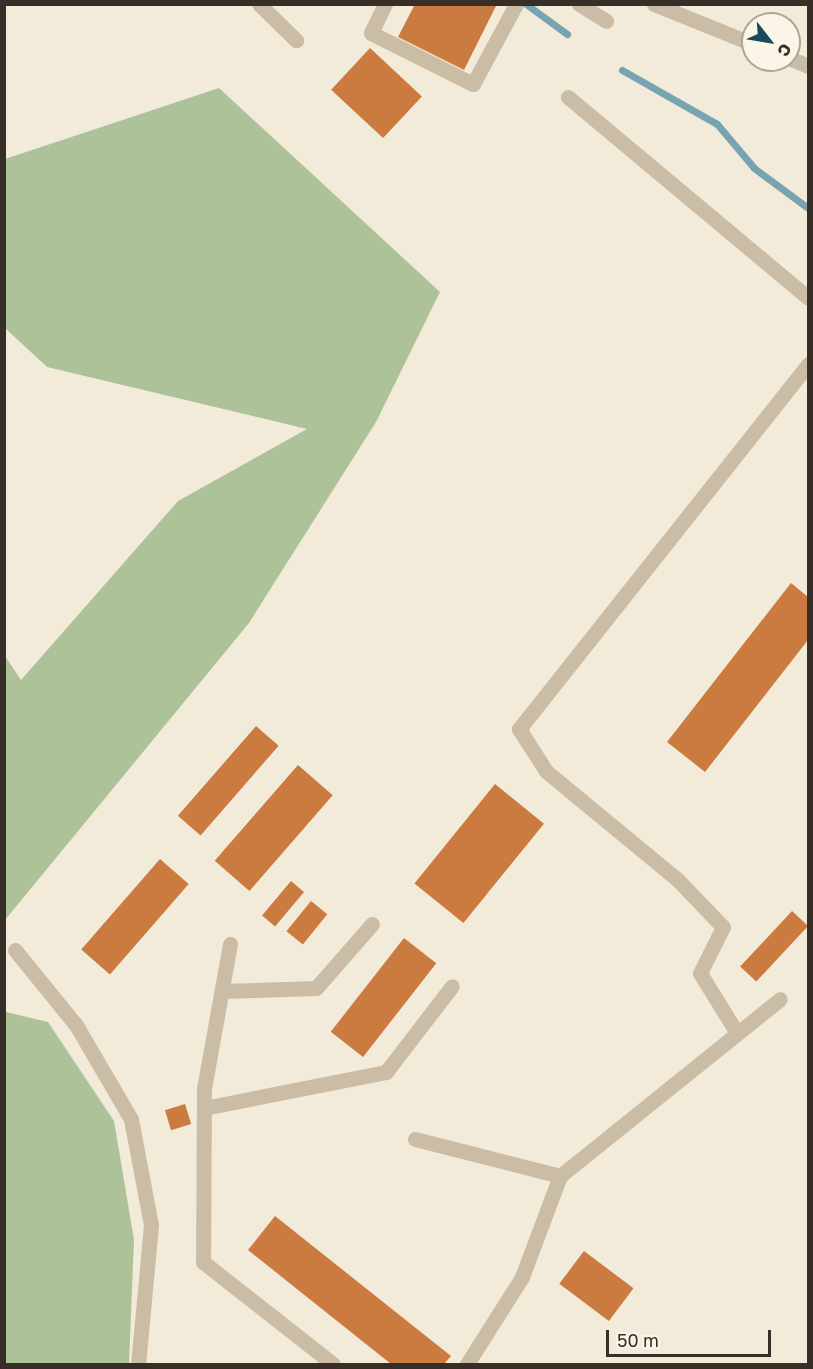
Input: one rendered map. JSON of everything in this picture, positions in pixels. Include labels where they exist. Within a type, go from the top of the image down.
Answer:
[{"type":"lane","points":[[259,4],[296,40]]},
{"type":"lane","points":[[385,4],[371,33],[473,84],[516,4]]},
{"type":"lane","points":[[579,4],[606,21]]},
{"type":"lane","points":[[654,4],[741,39]]},
{"type":"lane","points":[[568,97],[808,298]]},
{"type":"lane","points":[[737,1033],[700,973],[723,927],[678,880],[546,771],[519,729],[808,364]]},
{"type":"lane","points":[[222,992],[316,988],[372,924]]},
{"type":"lane","points":[[230,944],[204,1108],[203,1262],[333,1365]]},
{"type":"lane","points":[[15,950],[76,1025],[131,1119],[151,1225],[138,1365]]},
{"type":"lane","points":[[204,1108],[386,1072],[452,986]]},
{"type":"lane","points":[[467,1365],[522,1277],[560,1176],[780,999]]},
{"type":"lane","points":[[415,1139],[560,1176]]},
{"type":"green space","points":[[219,88],[440,292],[376,422],[249,623],[5,920],[5,656],[21,680],[178,501],[307,429],[47,367],[5,328],[5,159]]},
{"type":"green space","points":[[6,1012],[48,1022],[114,1121],[134,1240],[129,1364],[5,1364]]},
{"type":"building","points":[[415,4],[497,4],[464,70],[398,37]]},
{"type":"building","points":[[370,48],[422,96],[383,138],[331,90]]},
{"type":"building","points":[[791,583],[808,597],[808,640],[705,772],[667,742]]},
{"type":"building","points":[[256,726],[279,746],[201,835],[178,816]]},
{"type":"building","points":[[298,765],[333,795],[249,891],[215,861]]},
{"type":"building","points":[[495,784],[544,824],[463,923],[414,883]]},
{"type":"building","points":[[160,859],[189,884],[110,974],[81,950]]},
{"type":"building","points":[[291,881],[304,892],[275,926],[262,915]]},
{"type":"building","points":[[311,901],[327,914],[303,945],[286,931]]},
{"type":"building","points":[[792,911],[808,926],[756,982],[740,967]]},
{"type":"building","points":[[404,938],[436,963],[363,1057],[331,1032]]},
{"type":"building","points":[[185,1104],[191,1124],[171,1130],[165,1110]]},
{"type":"building","points":[[275,1216],[451,1356],[444,1364],[391,1364],[248,1250]]},
{"type":"building","points":[[584,1251],[634,1288],[609,1321],[559,1284]]},
{"type":"waterway","points":[[526,4],[567,34]]},
{"type":"waterway","points":[[622,70],[717,124],[754,168],[808,208]]}]
